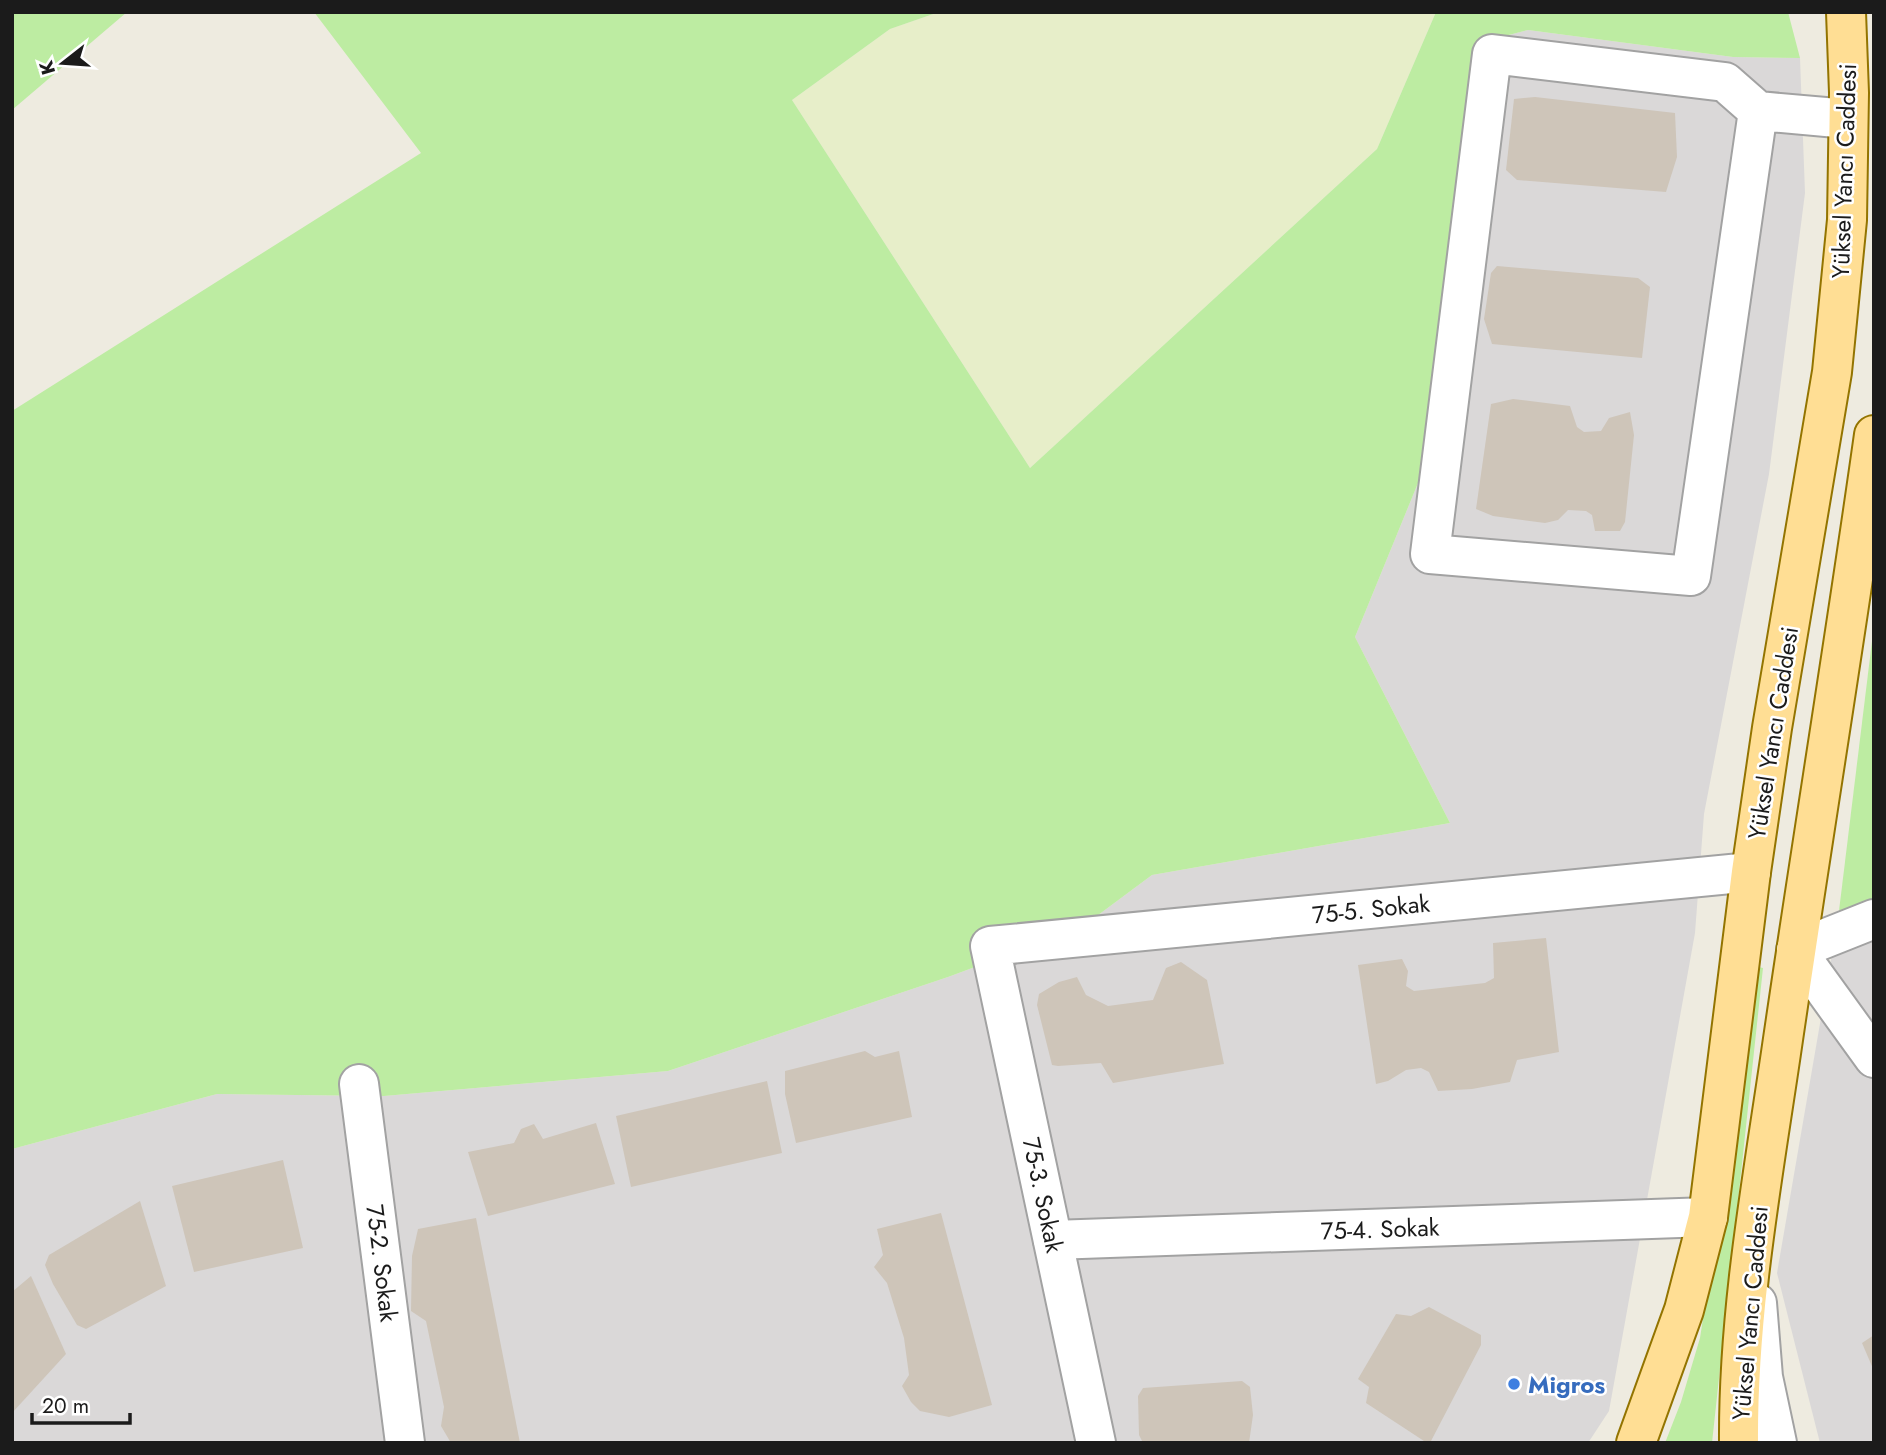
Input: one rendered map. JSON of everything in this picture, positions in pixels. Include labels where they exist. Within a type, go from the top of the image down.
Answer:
[{"type":"main road","name":"Yüksel Yancı Caddesi","points":[[1636,1443],[1685,1310],[1708,1217],[1751,872],[1772,728],[1832,372],[1847,220],[1846,12]]},
{"type":"main road","name":"Yüksel Yancı Caddesi","points":[[1739,1443],[1739,1385],[1753,1243],[1874,435]]},
{"type":"street","points":[[1758,111],[1691,576],[1430,554],[1492,54],[1725,82],[1758,111],[1848,119]]},
{"type":"street","name":"75-5. Sokak","points":[[990,946],[1751,872]]},
{"type":"street","points":[[1874,919],[1796,950],[1874,1058]]},
{"type":"street","name":"75-3. Sokak","points":[[990,946],[1096,1443]]},
{"type":"street","name":"75-2. Sokak","points":[[359,1084],[405,1443]]},
{"type":"street","name":"75-4. Sokak","points":[[1053,1240],[1708,1217]]},
{"type":"street","points":[[1753,1243],[1763,1377],[1777,1443]]},
{"type":"shaded area","points":[[1528,30],[1733,57],[1800,58],[1805,193],[1769,474],[1704,814],[1695,933],[1609,1411],[1588,1443],[12,1443],[12,1149],[217,1094],[384,1096],[668,1071],[948,977],[1082,927],[1152,875],[1450,823],[1355,637],[1436,439],[1482,42]]},
{"type":"shaded area","points":[[1874,901],[1874,1443],[1820,1443],[1777,1273],[1838,919]]},
{"type":"green space","points":[[12,12],[127,12],[12,110]]},
{"type":"green space","points":[[314,12],[939,12],[890,29],[792,100],[1030,468],[1377,149],[1436,12],[1788,12],[1800,58],[1733,57],[1528,30],[1482,42],[1436,439],[1355,637],[1450,823],[1152,875],[1082,927],[948,977],[668,1071],[384,1096],[217,1094],[12,1149],[12,411],[421,153]]},
{"type":"green space","points":[[939,12],[1436,12],[1377,149],[1030,468],[792,100],[890,29]]},
{"type":"green space","points":[[1874,629],[1874,901],[1838,919],[1872,641]]},
{"type":"green space","points":[[1750,965],[1763,968],[1712,1443],[1665,1443],[1681,1402],[1700,1338],[1721,1202]]},
{"type":"building","points":[[1535,97],[1675,113],[1677,157],[1666,192],[1517,180],[1506,170],[1514,99]]},
{"type":"building","points":[[1497,266],[1638,278],[1650,287],[1642,358],[1492,344],[1484,319],[1491,273]]},
{"type":"building","points":[[1513,399],[1570,406],[1577,427],[1584,432],[1601,431],[1609,418],[1630,412],[1634,435],[1625,522],[1620,531],[1595,531],[1592,515],[1586,511],[1568,510],[1558,520],[1545,523],[1493,516],[1476,509],[1491,404]]},
{"type":"building","points":[[1546,938],[1559,1052],[1517,1060],[1510,1082],[1472,1089],[1438,1091],[1429,1072],[1421,1068],[1406,1070],[1388,1081],[1376,1084],[1358,965],[1402,959],[1408,971],[1406,986],[1414,991],[1485,983],[1494,978],[1493,943]]},
{"type":"building","points":[[1181,962],[1207,980],[1224,1064],[1113,1083],[1101,1063],[1052,1065],[1037,1005],[1039,994],[1059,982],[1077,977],[1086,995],[1108,1006],[1153,1000],[1166,968]]},
{"type":"building","points":[[865,1051],[875,1057],[899,1051],[912,1117],[796,1143],[785,1094],[785,1071]]},
{"type":"building","points":[[767,1081],[782,1153],[631,1187],[616,1116]]},
{"type":"building","points":[[596,1123],[615,1184],[488,1216],[468,1152],[514,1143],[521,1129],[534,1124],[543,1139]]},
{"type":"building","points":[[283,1160],[303,1248],[194,1272],[172,1186]]},
{"type":"building","points":[[140,1201],[166,1286],[86,1329],[77,1325],[45,1265],[49,1255]]},
{"type":"building","points":[[941,1213],[992,1405],[949,1417],[920,1411],[902,1386],[909,1375],[904,1338],[887,1283],[874,1267],[883,1255],[877,1229]]},
{"type":"building","points":[[476,1218],[520,1443],[451,1443],[441,1426],[444,1407],[426,1321],[411,1311],[412,1256],[418,1229]]},
{"type":"building","points":[[31,1276],[66,1354],[12,1413],[12,1292]]},
{"type":"building","points":[[1429,1307],[1481,1335],[1481,1345],[1431,1441],[1424,1441],[1366,1403],[1369,1387],[1358,1379],[1396,1314],[1411,1316]]},
{"type":"building","points":[[1874,1335],[1874,1371],[1862,1343]]},
{"type":"building","points":[[1242,1381],[1250,1387],[1253,1415],[1249,1443],[1143,1443],[1139,1435],[1138,1396],[1143,1388]]},
{"type":"place","name":"Migros","points":[[1514,1384]]}]
